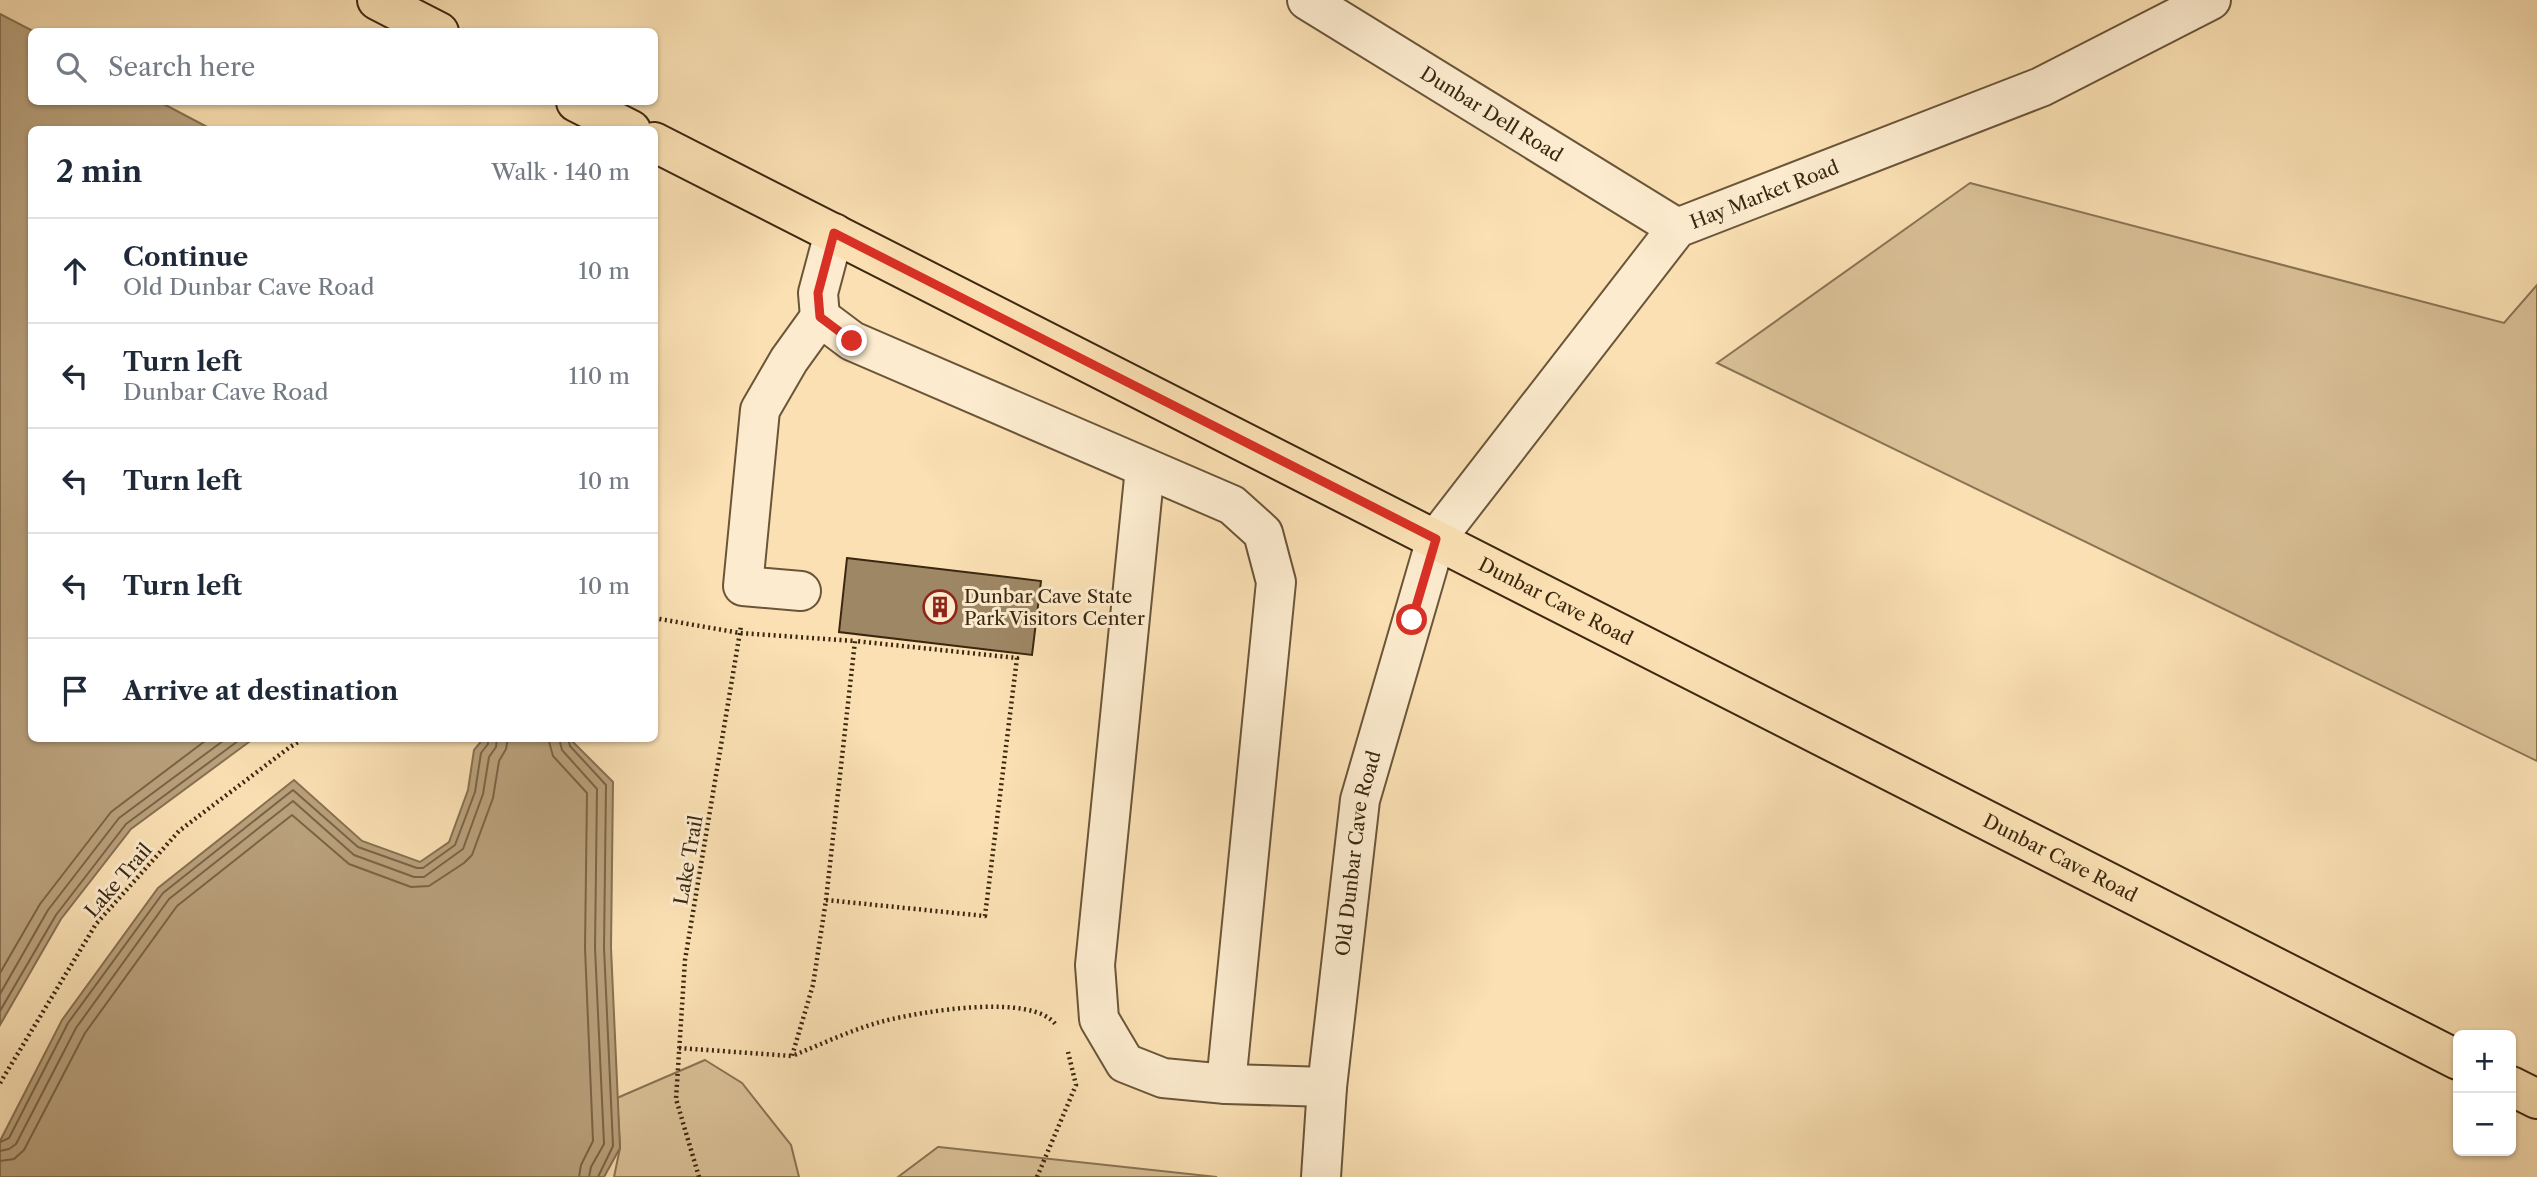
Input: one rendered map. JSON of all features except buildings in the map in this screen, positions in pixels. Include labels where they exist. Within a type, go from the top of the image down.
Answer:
[{"type":"main road","points":[[393,3],[433,28]]},
{"type":"main road","points":[[582,105],[623,126]]},
{"type":"main road","name":"Dunbar Cave Road","points":[[658,144],[2453,1056]]},
{"type":"main road","points":[[2516,1088],[2537,1099]]},
{"type":"street","name":"Dunbar Dell Road","points":[[1307,0],[1677,228]]},
{"type":"street","name":"Hay Market Road","points":[[1436,539],[1677,228],[2041,87],[2211,0]]},
{"type":"street","points":[[801,591],[743,586],[760,410],[789,360],[820,317],[818,293],[834,233]]},
{"type":"street","points":[[820,317],[852,341],[1232,505],[1263,533],[1276,582],[1226,1084]]},
{"type":"street","points":[[1145,468],[1095,965],[1100,1020],[1125,1063],[1163,1078],[1226,1084],[1327,1087]]},
{"type":"street","name":"Old Dunbar Cave Road","points":[[1321,1177],[1327,1087],[1360,800],[1436,539]]},
{"type":"path","points":[[658,619],[740,634],[855,641],[1017,658],[985,916],[826,900]]},
{"type":"path","name":"Lake Trail","points":[[699,1177],[676,1099],[685,960],[740,634]]},
{"type":"path","points":[[792,1056],[813,985],[826,900],[855,641]]},
{"type":"path","name":"Lake Trail","points":[[0,1083],[96,924],[178,831],[298,742]]},
{"type":"path","points":[[679,1048],[792,1056],[883,1021],[976,1006],[1030,1009],[1053,1020],[1062,1033]]},
{"type":"path","points":[[1037,1177],[1076,1085],[1065,1042]]},
{"type":"shaded area","points":[[1970,183],[2504,323],[2537,285],[2537,761],[1717,363]]},
{"type":"shaded area","points":[[705,1060],[742,1083],[791,1145],[799,1177],[614,1177],[620,1148],[617,1098]]},
{"type":"shaded area","points":[[939,1147],[1217,1177],[898,1177]]},
{"type":"water","points":[[0,14],[28,28],[28,105],[166,105],[205,126],[28,126],[28,742],[249,742],[131,829],[61,919],[0,1025]]},
{"type":"water","points":[[481,742],[573,742],[613,782],[611,948],[620,1148],[604,1177],[0,1177],[0,1141],[62,1020],[158,888],[294,780],[362,841],[420,862],[449,842],[468,790],[474,750]]},
{"type":"place","name":"Dunbar Cave State Park Visitors Center","points":[[940,607]]},
{"type":"route","points":[[852,341],[820,317],[818,293],[834,233],[1436,539],[1412,620]]}]
